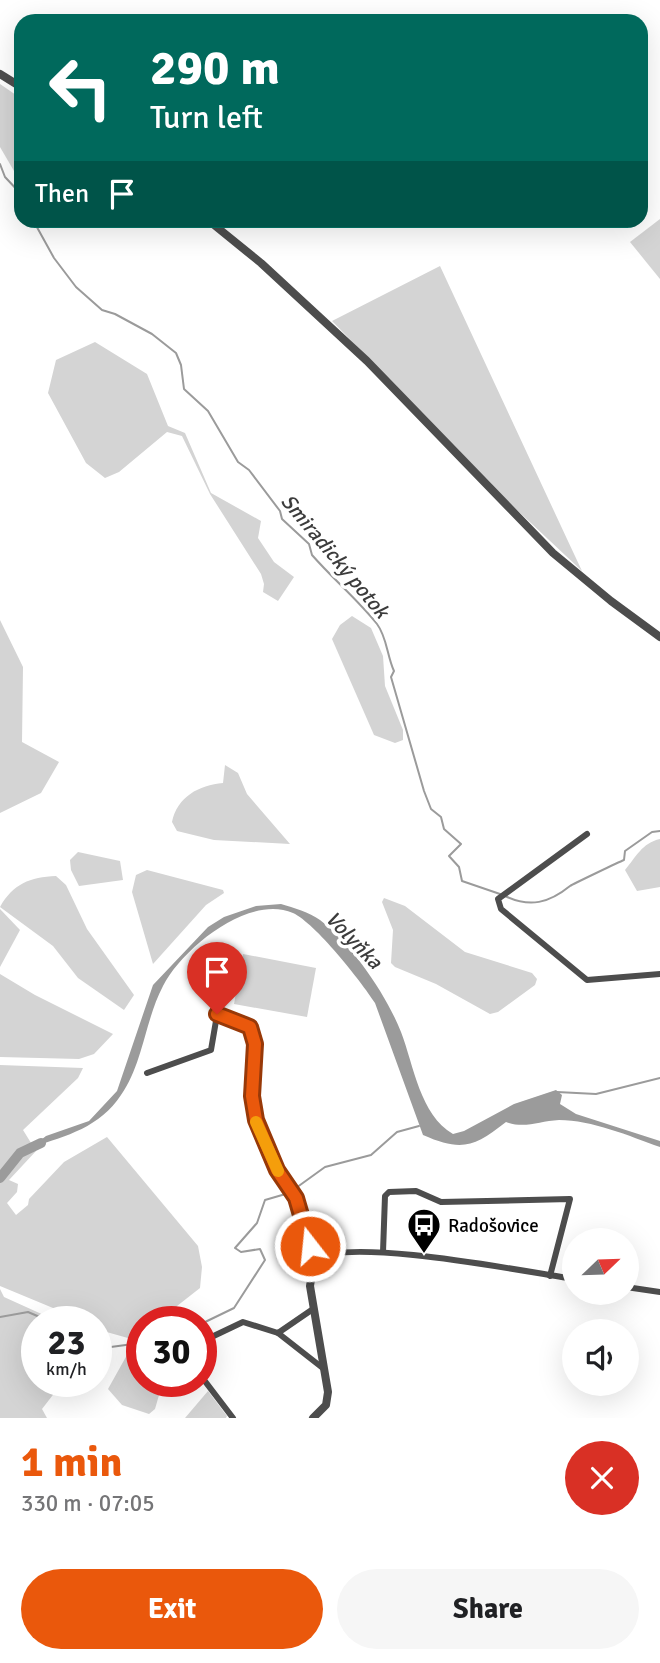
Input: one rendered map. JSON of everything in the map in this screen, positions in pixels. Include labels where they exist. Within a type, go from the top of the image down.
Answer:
[{"type":"street","points":[[218,228],[261,263],[368,361],[553,553],[660,637]]},
{"type":"street","points":[[587,834],[498,899],[501,909],[587,980],[660,974]]},
{"type":"street","points":[[147,1073],[211,1050],[217,1014],[250,1027],[255,1044],[252,1096],[256,1120],[265,1147],[292,1191],[313,1260],[310,1275],[313,1309],[326,1370],[328,1400],[313,1418]]},
{"type":"street","points":[[383,1252],[385,1196],[389,1192],[416,1192],[441,1202],[570,1199],[550,1276]]},
{"type":"street","points":[[313,1260],[331,1252],[383,1252],[562,1278]]},
{"type":"street","points":[[639,1289],[660,1293]]},
{"type":"street","points":[[278,1333],[313,1309]]},
{"type":"street","points":[[217,1334],[243,1322],[278,1333],[326,1370]]},
{"type":"street","points":[[217,1397],[233,1418]]},
{"type":"shaded area","points":[[0,84],[14,94],[14,171],[0,147]]},
{"type":"shaded area","points":[[660,219],[660,279],[630,242]]},
{"type":"shaded area","points":[[440,266],[582,571],[516,509],[332,321]]},
{"type":"shaded area","points":[[95,342],[147,374],[168,426],[185,433],[211,493],[261,521],[258,538],[274,562],[294,577],[278,601],[263,592],[261,574],[210,494],[182,436],[167,432],[119,472],[105,478],[86,463],[48,393],[56,360]]},
{"type":"shaded area","points":[[352,616],[371,628],[383,656],[385,686],[403,730],[403,740],[395,743],[374,735],[332,639],[340,625]]},
{"type":"shaded area","points":[[0,620],[23,667],[22,742],[59,762],[41,793],[0,813]]},
{"type":"shaded area","points":[[225,765],[238,773],[247,794],[290,844],[214,840],[177,831],[172,822],[184,799],[206,786],[223,783]]},
{"type":"shaded area","points":[[660,839],[660,887],[637,891],[625,870],[644,847]]},
{"type":"shaded area","points":[[78,852],[120,861],[123,880],[79,886],[71,870],[70,860]]},
{"type":"shaded area","points":[[147,870],[223,890],[224,893],[206,905],[153,964],[132,892],[136,875]]},
{"type":"shaded area","points":[[56,876],[66,885],[87,929],[134,995],[124,1010],[78,978],[53,946],[0,907],[23,883]]},
{"type":"shaded area","points":[[384,898],[405,906],[465,952],[532,973],[537,979],[535,985],[498,1012],[490,1014],[436,984],[395,967],[391,963],[393,930],[382,902]]},
{"type":"shaded area","points":[[281,904],[320,920],[356,956],[378,987],[395,1018],[425,1102],[442,1126],[453,1134],[464,1131],[514,1104],[556,1090],[562,1095],[560,1104],[576,1114],[660,1141],[660,1147],[597,1126],[559,1120],[526,1125],[506,1122],[476,1142],[458,1145],[423,1135],[375,1003],[349,967],[313,928],[293,913],[275,909],[256,911],[237,918],[218,928],[185,956],[163,986],[134,1070],[113,1106],[82,1129],[32,1147],[46,1136],[89,1121],[117,1091],[153,985],[208,927],[224,917],[256,906]]},
{"type":"shaded area","points":[[0,909],[20,930],[0,967]]},
{"type":"shaded area","points":[[243,954],[316,968],[307,1017],[234,1004]]},
{"type":"shaded area","points":[[0,974],[35,995],[113,1034],[94,1054],[79,1059],[0,1057]]},
{"type":"shaded area","points":[[0,1065],[83,1068],[78,1078],[23,1130],[36,1151],[9,1180],[18,1184],[17,1192],[7,1203],[16,1215],[28,1205],[29,1199],[64,1162],[107,1137],[198,1246],[202,1267],[200,1288],[177,1306],[126,1306],[126,1337],[112,1334],[112,1306],[48,1306],[0,1286]]},
{"type":"shaded area","points":[[0,1289],[4,1297],[24,1306],[21,1306],[21,1397],[51,1397],[42,1409],[47,1418],[0,1418]]},
{"type":"shaded area","points":[[126,1357],[126,1397],[158,1397],[155,1409],[149,1414],[122,1405],[112,1394],[112,1382]]},
{"type":"shaded area","points":[[203,1397],[213,1397],[227,1416],[226,1418],[185,1418]]},
{"type":"waterway","name":"Smiradický potok","points":[[0,164],[5,177],[14,187]]},
{"type":"waterway","name":"Smiradický potok","points":[[37,228],[54,258],[76,287],[102,310],[152,334],[176,353],[181,365],[184,389],[208,411],[238,462],[249,470],[280,511],[282,519],[309,544],[312,555],[377,624],[394,671],[391,677],[424,791],[431,809],[441,817],[444,829],[461,844],[449,856],[459,867],[462,881],[500,894]]},
{"type":"waterway","name":"Smiradický potok","points":[[505,896],[531,903],[547,900],[573,884],[624,860],[625,851],[652,832],[660,831]]},
{"type":"waterway","points":[[557,1092],[596,1094],[660,1078]]},
{"type":"waterway","points":[[217,1316],[234,1308],[265,1260],[260,1249],[241,1252],[235,1248],[257,1223],[265,1200],[289,1193],[325,1167],[371,1155],[397,1132],[419,1126]]},
{"type":"waterway","name":"Volyňka","points":[[0,1178],[20,1153],[41,1143]]},
{"type":"waterway","points":[[0,1317],[21,1313]]},
{"type":"waterway","points":[[112,1347],[126,1345]]},
{"type":"slow traffic","points":[[256,1122],[278,1171]]},
{"type":"place","name":"Radošovice","points":[[424,1255]]},
{"type":"route","points":[[217,1014],[250,1027],[255,1044],[252,1096],[256,1120],[265,1147],[296,1198],[310,1246]]}]
